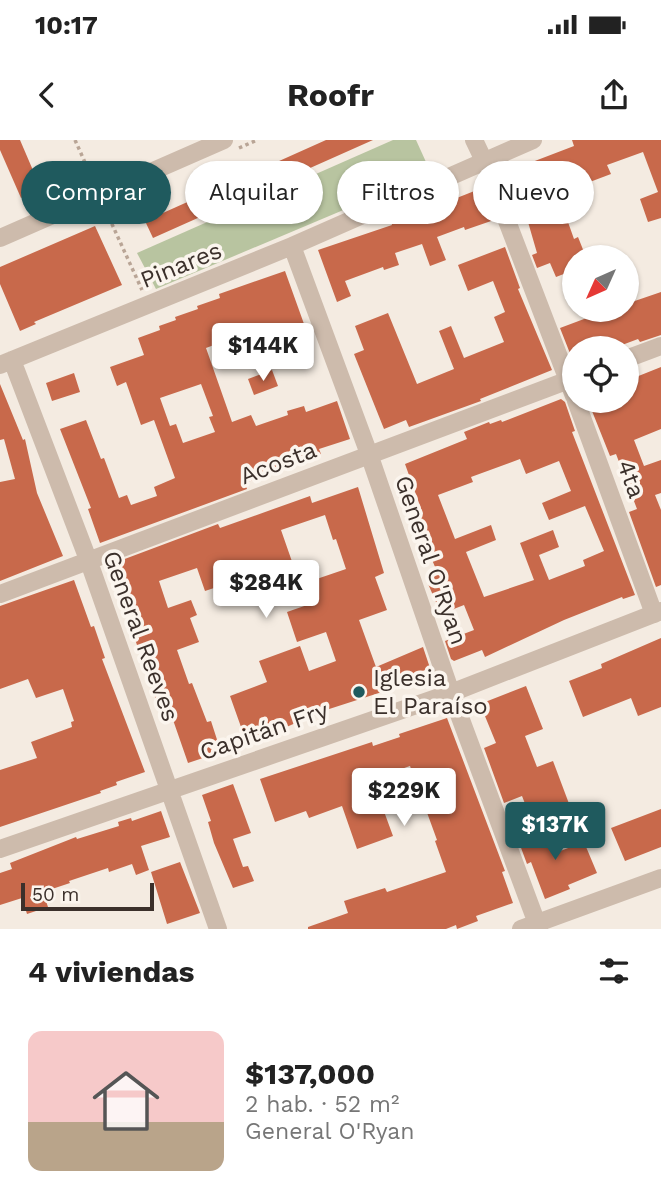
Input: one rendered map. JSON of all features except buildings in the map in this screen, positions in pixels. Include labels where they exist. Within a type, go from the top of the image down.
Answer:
[{"type":"street","points":[[171,163],[224,140]]},
{"type":"street","name":"4ta","points":[[474,140],[484,161]]},
{"type":"street","name":"Pinares","points":[[484,161],[533,140]]},
{"type":"street","name":"Pinares","points":[[6,363],[292,246],[473,166]]},
{"type":"street","points":[[0,238],[32,224]]},
{"type":"street","name":"4ta","points":[[509,224],[562,361]]},
{"type":"street","name":"General O'Ryan","points":[[292,246],[369,454],[532,927]]},
{"type":"street","points":[[639,354],[661,346]]},
{"type":"street","name":"General Reeves","points":[[6,363],[89,562],[218,929]]},
{"type":"street","name":"Acosta","points":[[0,594],[369,454],[562,393]]},
{"type":"street","name":"4ta","points":[[582,413],[657,612]]},
{"type":"street","name":"Capitán Fry","points":[[0,849],[450,692],[657,612]]},
{"type":"street","points":[[532,927],[661,878]]},
{"type":"path","points":[[75,140],[84,161]]},
{"type":"path","points":[[111,224],[149,305]]},
{"type":"green space","points":[[393,140],[416,140],[426,161],[345,161]]},
{"type":"green space","points":[[337,165],[337,213],[323,219],[323,171]]},
{"type":"green space","points":[[203,224],[310,224],[156,289],[137,253]]},
{"type":"place","name":"Iglesia El Paraíso","points":[[359,692]]}]
